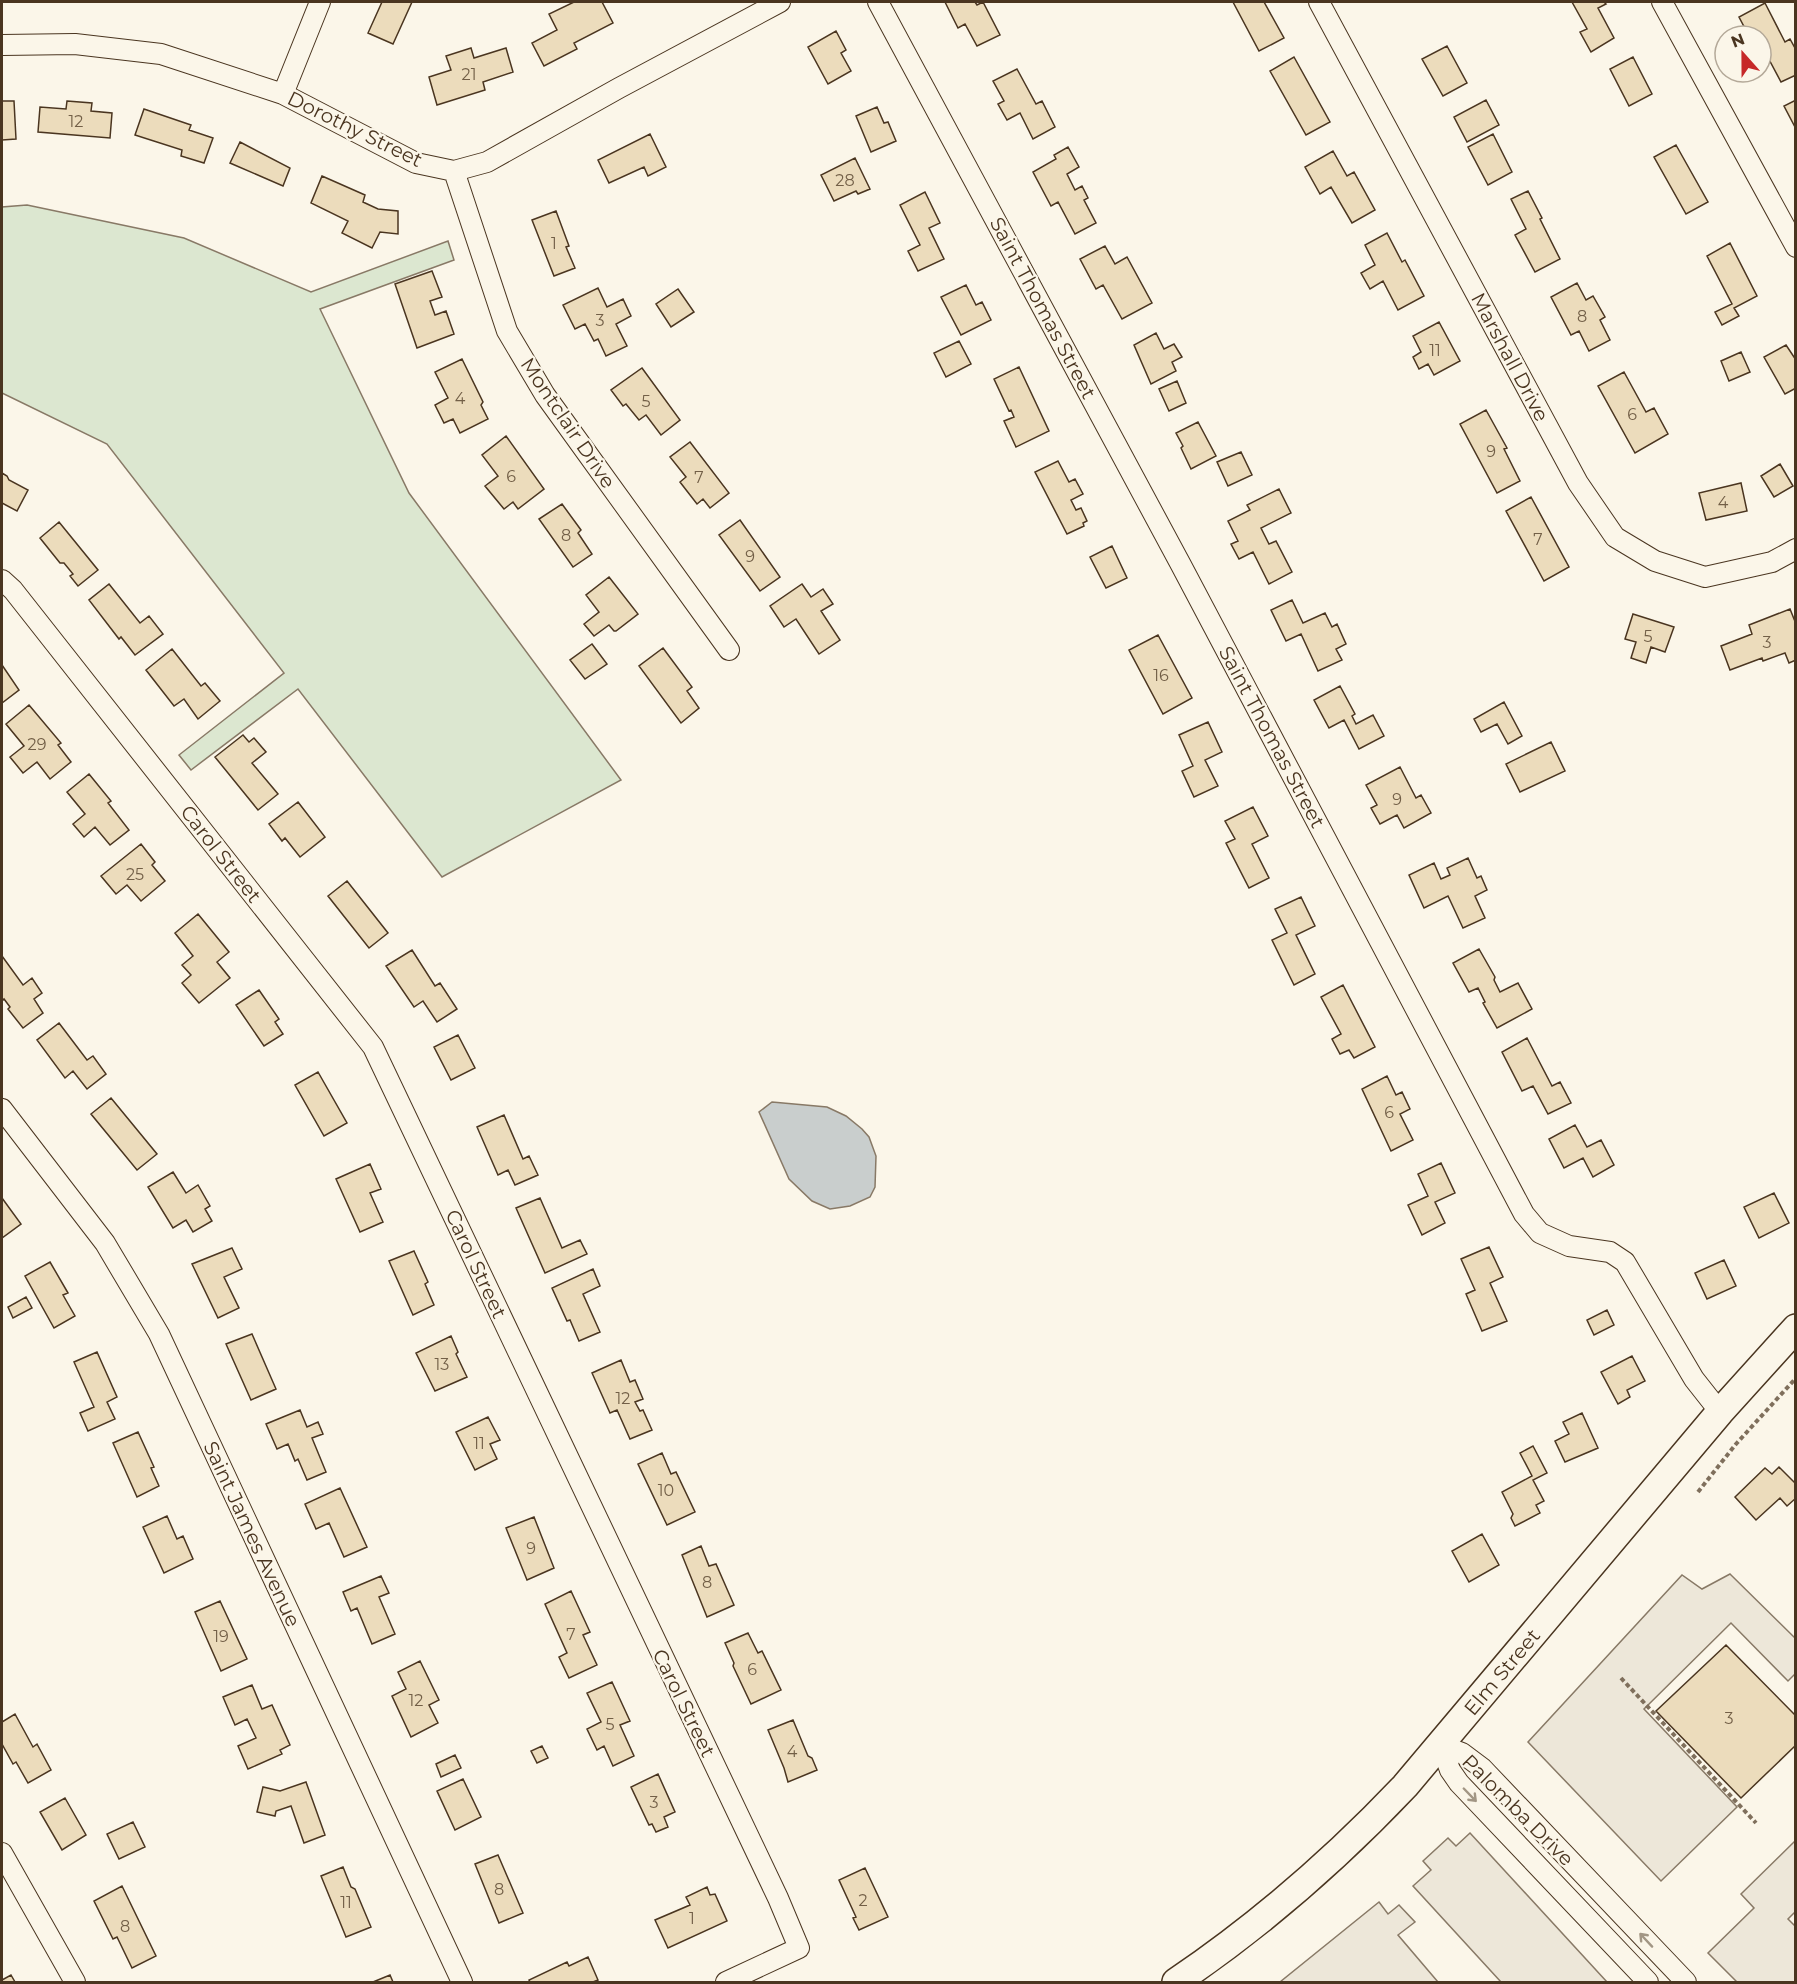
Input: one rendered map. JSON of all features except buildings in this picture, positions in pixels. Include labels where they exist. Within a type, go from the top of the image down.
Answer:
[{"type":"main road","name":"Elm Street","points":[[1176,1983],[1259,1923],[1333,1860],[1405,1786],[1720,1412],[1796,1328]]},
{"type":"street","points":[[283,94],[320,2]]},
{"type":"street","name":"Dorothy Street","points":[[2,45],[75,44],[161,54],[283,94],[416,163],[454,171],[488,162],[619,88],[780,2]]},
{"type":"street","name":"Saint Thomas Street","points":[[878,2],[1181,565],[1524,1214],[1540,1233],[1569,1246],[1610,1252],[1625,1262],[1694,1379],[1720,1412]]},
{"type":"street","name":"Marshall Drive","points":[[1319,2],[1578,483],[1616,537],[1655,561],[1705,577],[1772,562],[1796,549]]},
{"type":"street","points":[[1662,2],[1796,247]]},
{"type":"street","name":"Montclair Drive","points":[[454,171],[507,331],[545,395],[729,650]]},
{"type":"street","name":"Carol Street","points":[[2,580],[13,590],[373,1047],[773,1887],[799,1948],[726,1983]]},
{"type":"street","name":"Saint James Avenue","points":[[2,1109],[105,1243],[159,1334],[462,1983]]},
{"type":"street","name":"Palomba Drive","points":[[1441,1745],[1450,1770],[1459,1783],[1648,1983]]},
{"type":"street","name":"Palomba Drive","points":[[1441,1745],[1462,1753],[1482,1768],[1686,1983]]},
{"type":"street","points":[[2,1853],[75,1983]]},
{"type":"path","points":[[1698,1492],[1736,1444],[1796,1378]]},
{"type":"path","points":[[1621,1678],[1756,1823]]},
{"type":"green space","points":[[27,205],[184,238],[311,292],[448,241],[454,260],[320,309],[409,493],[621,780],[442,877],[298,689],[191,770],[179,755],[284,673],[107,444],[2,393],[2,207]]},
{"type":"shaded area","points":[[772,1102],[827,1107],[846,1116],[862,1129],[869,1137],[876,1156],[875,1187],[870,1197],[850,1206],[830,1209],[812,1201],[789,1179],[759,1112]]},
{"type":"shaded area","points":[[1730,1574],[1795,1638],[1795,1674],[1788,1681],[1731,1623],[1644,1709],[1737,1807],[1661,1881],[1528,1742],[1682,1575],[1702,1589]]},
{"type":"shaded area","points":[[1470,1833],[1607,1982],[1501,1982],[1413,1886],[1431,1870],[1423,1861],[1448,1838],[1456,1846]]},
{"type":"shaded area","points":[[1795,1841],[1795,1912],[1788,1919],[1795,1926],[1795,1982],[1737,1982],[1708,1953],[1754,1908],[1741,1894]]},
{"type":"shaded area","points":[[1379,1902],[1388,1914],[1399,1905],[1415,1922],[1398,1935],[1438,1982],[1280,1982]]}]
